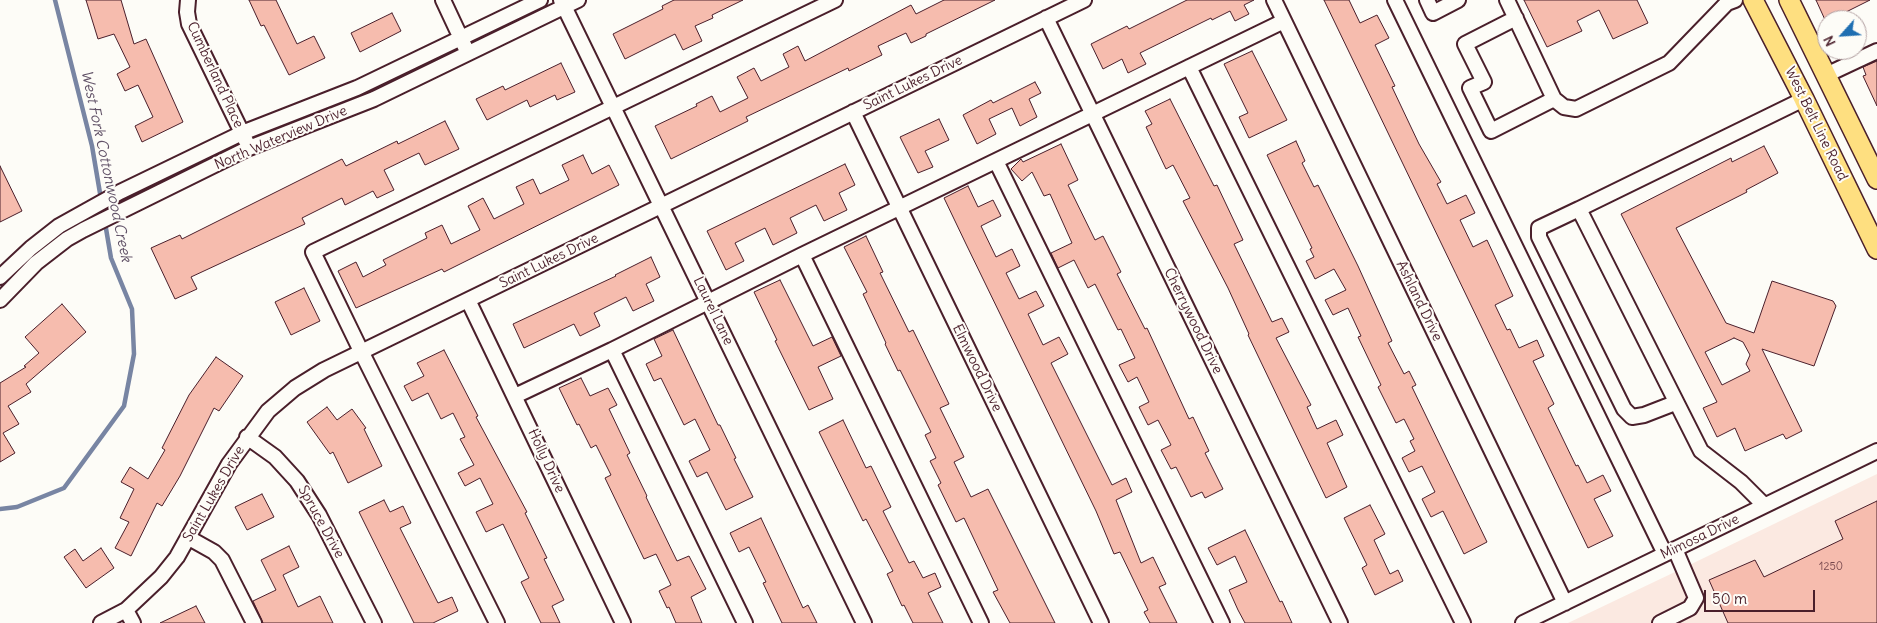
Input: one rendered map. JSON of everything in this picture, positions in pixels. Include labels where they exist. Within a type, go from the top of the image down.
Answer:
[{"type":"main road","name":"West Belt Line Road","points":[[1753,0],[1804,99],[1877,249]]},
{"type":"main road","points":[[1789,0],[1877,179]]},
{"type":"street","name":"Cumberland Place","points":[[188,0],[189,24],[249,148]]},
{"type":"street","points":[[443,0],[468,53]]},
{"type":"street","name":"North Waterview Drive","points":[[0,277],[42,238],[83,212],[120,192],[242,133],[356,88],[540,0]]},
{"type":"street","name":"North Waterview Drive","points":[[0,300],[36,263],[67,239],[83,230],[249,148],[374,99],[468,53],[563,3],[578,0]]},
{"type":"street","points":[[497,623],[360,351],[313,252],[835,0]]},
{"type":"street","name":"Saint Lukes Drive","points":[[101,623],[126,610],[161,578],[189,538],[229,464],[247,437],[268,411],[295,388],[360,351],[1084,0]]},
{"type":"street","name":"Ashland Drive","points":[[1274,0],[1564,603]]},
{"type":"street","points":[[1395,0],[1670,552],[1696,598],[1690,608],[1660,623]]},
{"type":"street","points":[[1427,0],[1433,13],[1458,0]]},
{"type":"street","points":[[1507,0],[1554,99],[1564,107],[1576,109],[1669,63],[1727,3],[1735,0]]},
{"type":"street","name":"Laurel Lane","points":[[563,3],[864,623]]},
{"type":"street","name":"Cherrywood Drive","points":[[1046,18],[1340,623]]},
{"type":"street","points":[[1516,18],[1465,44],[1484,82],[1470,88],[1491,130],[1554,99]]},
{"type":"street","points":[[515,396],[1284,21]]},
{"type":"street","points":[[1826,75],[1877,51]]},
{"type":"street","points":[[1189,67],[1463,623]]},
{"type":"street","points":[[1675,403],[1644,415],[1632,417],[1624,409],[1539,237],[1539,228],[1804,99]]},
{"type":"street","name":"Elmwood Drive","points":[[854,112],[1101,623]]},
{"type":"street","points":[[996,161],[1222,623]]},
{"type":"street","points":[[1579,208],[1700,451],[1740,482],[1764,506]]},
{"type":"street","points":[[802,255],[981,623]]},
{"type":"street","name":"Holly Drive","points":[[468,300],[623,623]]},
{"type":"street","points":[[612,350],[745,623]]},
{"type":"street","name":"Spruce Drive","points":[[247,437],[275,457],[297,481],[320,515],[374,623]]},
{"type":"street","name":"Mimosa Drive","points":[[1523,623],[1877,452]]},
{"type":"street","points":[[189,538],[214,552],[222,560],[254,623]]},
{"type":"street","points":[[126,610],[132,623]]},
{"type":"shaded area","points":[[1877,474],[1877,623],[1568,623],[1677,571]]},
{"type":"building","points":[[86,0],[121,0],[134,44],[146,39],[183,122],[142,142],[135,126],[153,117],[138,85],[125,91],[117,74],[130,67],[114,34],[98,39]]},
{"type":"building","points":[[249,0],[276,0],[297,44],[314,36],[325,58],[289,75],[264,25],[261,26]]},
{"type":"building","points":[[674,0],[743,0],[712,15],[713,18],[695,26],[702,41],[683,50],[675,34],[625,59],[613,34],[663,9],[662,6]]},
{"type":"building","points":[[944,0],[995,0],[911,43],[906,33],[878,46],[882,55],[849,71],[848,68],[746,117],[748,121],[671,159],[655,126],[697,106],[696,104],[712,96],[720,112],[748,98],[737,77],[754,68],[761,81],[789,67],[783,54],[798,46],[805,61],[911,5],[916,14]]},
{"type":"building","points":[[1187,0],[1254,0],[1244,5],[1249,14],[1235,21],[1230,11],[1212,20],[1211,18],[1140,53],[1146,64],[1128,73],[1122,59],[1103,69],[1091,44],[1127,26],[1129,29]]},
{"type":"building","points":[[1324,0],[1349,0],[1360,23],[1377,15],[1389,38],[1375,45],[1395,86],[1392,87],[1419,144],[1441,182],[1437,184],[1447,204],[1466,195],[1475,213],[1460,220],[1473,247],[1487,240],[1513,296],[1495,305],[1507,330],[1510,329],[1519,348],[1537,340],[1544,356],[1533,361],[1554,404],[1548,408],[1576,466],[1578,465],[1587,483],[1603,475],[1611,491],[1594,499],[1613,536],[1588,548]]},
{"type":"building","points":[[1524,0],[1637,0],[1648,23],[1613,39],[1599,10],[1577,21],[1582,31],[1547,47]]},
{"type":"building","points":[[1816,0],[1870,0],[1850,10],[1821,10]]},
{"type":"building","points":[[392,13],[401,31],[360,52],[351,33]]},
{"type":"building","points":[[1252,51],[1287,120],[1249,138],[1239,117],[1248,113],[1224,64]]},
{"type":"building","points":[[1877,61],[1877,106],[1863,76],[1866,75],[1863,67]]},
{"type":"building","points":[[561,63],[575,92],[557,100],[555,95],[530,107],[527,100],[487,120],[476,99],[503,86],[505,90]]},
{"type":"building","points":[[1035,82],[1041,93],[1029,99],[1037,117],[1020,126],[1012,108],[989,119],[996,134],[977,144],[963,115],[991,100],[993,103]]},
{"type":"building","points":[[1170,99],[1214,186],[1217,185],[1243,240],[1234,244],[1272,322],[1282,318],[1289,332],[1276,338],[1311,405],[1307,407],[1317,429],[1336,420],[1343,435],[1327,443],[1347,487],[1326,498],[1248,335],[1228,288],[1183,201],[1190,198],[1173,165],[1166,169],[1146,127],[1152,124],[1145,111]]},
{"type":"building","points":[[939,119],[949,140],[925,151],[933,167],[918,173],[900,137]]},
{"type":"building","points":[[445,121],[459,149],[425,165],[419,153],[384,170],[394,190],[377,198],[373,191],[345,205],[342,198],[302,218],[305,224],[191,277],[197,289],[175,299],[151,248],[180,235],[182,239],[342,159],[346,166],[397,141],[398,144]]},
{"type":"building","points":[[1296,141],[1305,161],[1302,163],[1314,187],[1318,185],[1358,266],[1392,341],[1388,343],[1404,374],[1409,371],[1416,385],[1412,387],[1487,542],[1464,554],[1443,511],[1431,517],[1422,499],[1435,492],[1422,466],[1409,472],[1402,458],[1415,451],[1410,441],[1414,439],[1404,419],[1396,423],[1378,387],[1381,385],[1358,337],[1361,336],[1348,308],[1333,315],[1325,300],[1346,290],[1334,269],[1315,279],[1306,261],[1314,257],[1310,249],[1312,248],[1267,155]]},
{"type":"building","points":[[1061,144],[1078,180],[1068,185],[1095,240],[1103,236],[1121,272],[1117,274],[1145,329],[1147,328],[1189,419],[1193,417],[1209,451],[1205,453],[1223,489],[1205,498],[1202,492],[1191,497],[1176,467],[1171,469],[1161,450],[1171,445],[1158,420],[1148,425],[1139,407],[1149,402],[1137,377],[1128,382],[1119,365],[1135,358],[1121,329],[1118,330],[1095,284],[1088,288],[1074,260],[1058,268],[1051,253],[1072,243],[1050,194],[1044,196],[1032,172],[1022,181],[1011,169],[1021,159],[1023,162]]},
{"type":"building","points":[[1764,146],[1778,173],[1746,190],[1747,192],[1676,228],[1726,323],[1754,333],[1772,281],[1833,301],[1836,306],[1814,366],[1762,349],[1802,431],[1786,439],[1783,434],[1745,451],[1735,428],[1717,437],[1703,408],[1717,402],[1621,214],[1731,158],[1732,162]],"holes":[[[1734,338],[1743,342],[1750,355],[1746,364],[1750,371],[1722,385],[1705,352]]]},
{"type":"building","points":[[583,155],[592,174],[609,165],[619,185],[444,272],[442,269],[356,308],[338,271],[356,262],[363,277],[386,265],[383,260],[427,238],[425,233],[442,225],[451,244],[480,230],[468,206],[483,198],[494,219],[524,204],[516,187],[533,179],[540,194],[569,180],[562,165]]},
{"type":"building","points":[[845,164],[855,185],[839,193],[847,210],[824,221],[816,205],[790,218],[797,233],[773,245],[765,228],[735,243],[744,261],[726,270],[707,231]]},
{"type":"building","points":[[0,166],[22,211],[0,222]]},
{"type":"building","points":[[968,186],[978,207],[993,200],[1001,216],[981,226],[996,257],[1012,249],[1020,266],[1006,273],[1019,299],[1036,291],[1044,306],[1028,314],[1043,345],[1059,337],[1068,354],[1051,363],[1112,485],[1126,478],[1132,492],[1116,500],[1141,563],[1153,557],[1166,584],[1159,587],[1177,623],[1150,623],[1144,612],[1148,610],[1120,552],[1114,554],[1096,511],[944,198]]},
{"type":"building","points":[[866,236],[883,272],[880,273],[909,332],[913,330],[949,404],[940,408],[964,457],[954,462],[971,497],[988,489],[1055,623],[1010,623],[993,592],[998,590],[964,518],[956,522],[938,485],[941,483],[930,461],[936,458],[925,435],[931,432],[885,344],[863,294],[867,292],[844,247]]},
{"type":"building","points":[[651,257],[660,277],[646,284],[654,301],[633,311],[626,297],[594,313],[600,326],[580,336],[574,324],[524,348],[513,324],[616,276]]},
{"type":"building","points":[[780,280],[813,346],[832,337],[841,356],[818,367],[833,399],[809,410],[775,341],[777,340],[754,292]]},
{"type":"building","points":[[304,288],[320,321],[291,335],[275,302]]},
{"type":"building","points":[[62,304],[86,332],[26,384],[31,392],[8,406],[19,424],[3,433],[15,453],[0,462],[0,383],[26,367],[24,366],[39,353],[25,337]]},
{"type":"building","points":[[673,330],[718,425],[720,425],[736,458],[734,459],[753,497],[726,510],[707,472],[697,477],[689,461],[710,450],[695,419],[684,425],[661,378],[654,381],[646,364],[662,356],[654,339]]},
{"type":"building","points":[[444,350],[478,416],[476,417],[527,512],[525,513],[547,558],[544,559],[564,600],[552,606],[560,623],[541,623],[521,582],[529,578],[503,524],[486,532],[476,512],[493,504],[480,478],[465,486],[458,473],[474,465],[460,439],[465,437],[453,413],[441,419],[428,393],[412,401],[404,386],[424,376],[417,363]]},
{"type":"building","points":[[216,357],[243,376],[219,411],[214,408],[180,476],[162,506],[157,503],[131,556],[115,548],[129,522],[120,518],[134,489],[121,482],[130,467],[148,479],[165,450],[162,448],[189,395]]},
{"type":"building","points":[[581,378],[590,396],[608,388],[617,405],[609,409],[630,453],[627,455],[646,497],[677,561],[689,556],[706,589],[691,597],[702,623],[676,623],[669,607],[667,608],[659,591],[671,585],[656,554],[644,559],[605,478],[611,475],[596,445],[591,448],[579,424],[577,425],[559,388]]},
{"type":"building","points":[[327,407],[337,420],[352,409],[366,428],[364,429],[382,466],[348,483],[333,452],[330,454],[307,422]]},
{"type":"building","points":[[843,420],[866,468],[871,466],[891,507],[883,511],[909,563],[914,561],[923,578],[935,573],[941,587],[928,593],[943,623],[913,623],[904,605],[902,606],[887,574],[893,571],[866,519],[863,521],[819,432]]},
{"type":"building","points":[[262,494],[274,517],[247,530],[235,507]]},
{"type":"building","points":[[384,500],[390,512],[403,506],[411,523],[400,528],[438,603],[452,597],[458,611],[433,623],[414,623],[359,512]]},
{"type":"building","points":[[1877,501],[1877,623],[1728,623],[1709,580],[1755,560],[1764,577],[1843,539],[1835,521]]},
{"type":"building","points":[[1370,505],[1385,534],[1374,540],[1390,574],[1398,570],[1403,581],[1375,595],[1362,568],[1367,565],[1344,518]]},
{"type":"building","points":[[761,518],[803,608],[808,605],[817,623],[782,623],[763,583],[766,582],[749,547],[739,552],[730,533]]},
{"type":"building","points":[[1245,530],[1292,623],[1245,623],[1238,610],[1229,590],[1247,582],[1235,556],[1217,565],[1208,548]]},
{"type":"building","points":[[289,546],[299,567],[283,575],[298,607],[320,596],[333,623],[263,623],[253,601],[276,590],[261,560]]},
{"type":"building","points":[[101,548],[114,568],[86,588],[64,557],[75,549],[83,561]]},
{"type":"building","points":[[196,606],[205,623],[160,623]]},
{"type":"waterway","name":"West Fork Cottonwood Creek","points":[[0,509],[17,507],[64,488],[124,406],[134,354],[132,309],[111,258],[92,146],[55,0]]}]
